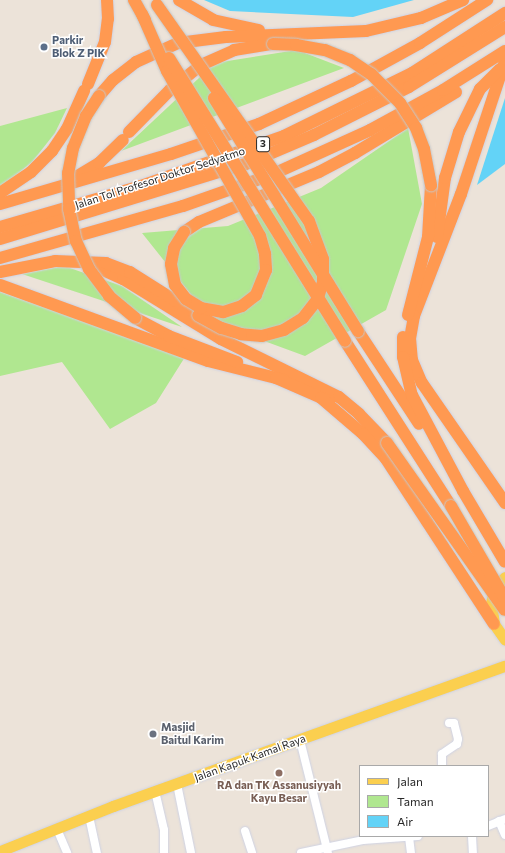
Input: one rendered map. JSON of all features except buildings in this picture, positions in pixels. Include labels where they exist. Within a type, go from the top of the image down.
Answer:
[{"type":"highway","points":[[0,193],[31,172],[52,151],[67,129],[106,42],[108,19],[107,0]]},
{"type":"highway","points":[[134,0],[345,340],[451,506],[505,598]]},
{"type":"highway","points":[[179,0],[203,16],[234,27],[331,34]]},
{"type":"highway","points":[[463,0],[403,24],[366,31],[331,34],[226,37],[178,43],[136,62],[113,80],[99,96],[82,125],[71,157],[68,179],[68,209],[76,241],[89,269],[109,296],[135,318],[169,336],[284,375],[339,397],[360,414],[383,439],[505,610]]},
{"type":"highway","name":"Jalan Tol Profesor Doktor Sedyatmo","points":[[0,204],[171,154],[259,124],[301,106],[420,43],[487,0]]},
{"type":"highway","points":[[0,272],[49,262],[81,260],[98,261],[120,267],[221,328],[242,334],[262,336],[284,330],[303,318],[317,300],[323,282],[324,259],[309,221],[155,2]]},
{"type":"highway","points":[[155,2],[358,331],[465,495],[505,562]]},
{"type":"highway","name":"Jalan Tol Profesor Doktor Sedyatmo","points":[[0,227],[141,186],[284,136],[412,72],[505,13]]},
{"type":"highway","points":[[142,14],[167,71],[260,236],[266,254],[266,270],[256,295],[242,306],[223,312],[201,308],[186,299],[176,285],[171,264],[174,248],[184,232],[199,222],[297,182],[355,153],[504,63]]},
{"type":"highway","name":"Jalan Tol Profesor Doktor Sedyatmo","points":[[0,239],[106,208],[246,164],[314,135],[409,87],[505,26]]},
{"type":"highway","points":[[54,189],[99,163],[170,90],[201,65],[234,50],[273,44],[318,48],[350,60],[371,74],[400,103],[416,128],[424,149],[431,185],[428,237],[404,331],[402,357],[412,395],[465,495]]},
{"type":"highway","points":[[0,258],[183,206],[270,175],[370,130],[443,90],[505,51]]},
{"type":"highway","points":[[404,331],[424,280],[437,238],[445,178],[459,132],[480,89],[504,63]]},
{"type":"highway","points":[[504,63],[461,194],[414,316],[410,348],[415,369],[425,389],[505,503]]},
{"type":"highway","points":[[81,260],[112,273],[284,375],[321,398],[363,434],[386,459],[494,624]]},
{"type":"highway","points":[[0,285],[214,362],[284,375]]},
{"type":"highway","points":[[321,398],[335,403],[383,439]]},
{"type":"main road","points":[[505,577],[492,594],[491,609],[494,624],[505,640]]},
{"type":"main road","name":"Jalan Kapuk Kamal Raya","points":[[0,851],[155,791],[300,740],[504,665]]},
{"type":"street","points":[[442,765],[442,754],[457,744],[458,739],[454,724],[449,723]]},
{"type":"street","points":[[300,740],[326,850]]},
{"type":"street","points":[[177,784],[191,853]]},
{"type":"street","points":[[155,791],[164,830],[164,853]]},
{"type":"street","points":[[89,816],[97,853]]},
{"type":"street","points":[[489,826],[502,820],[505,835]]},
{"type":"street","points":[[56,829],[67,853]]},
{"type":"street","points":[[245,831],[252,853]]},
{"type":"street","points":[[301,853],[326,850],[363,840],[401,837]]},
{"type":"street","points":[[411,853],[414,837]]},
{"type":"street","points":[[472,837],[473,853]]},
{"type":"green space","points":[[297,50],[344,68],[121,151],[215,63]]},
{"type":"green space","points":[[67,108],[55,133],[32,162],[0,188],[0,126]]},
{"type":"green space","points":[[408,128],[422,204],[386,310],[305,356],[213,322],[142,233],[228,226],[321,188]]},
{"type":"green space","points":[[64,266],[122,286],[182,327],[22,274]]},
{"type":"green space","points":[[0,292],[185,357],[156,403],[110,429],[62,362],[0,376]]},
{"type":"water","points":[[204,0],[414,0],[353,17],[230,11]]},
{"type":"water","points":[[505,98],[505,164],[477,185]]},
{"type":"place","name":"Parkir Blok Z PIK","points":[[44,47]]},
{"type":"place","name":"Masjid Baitul Karim","points":[[153,734]]},
{"type":"place","name":"RA dan TK Assanusiyyah Kayu Besar","points":[[279,773]]}]
